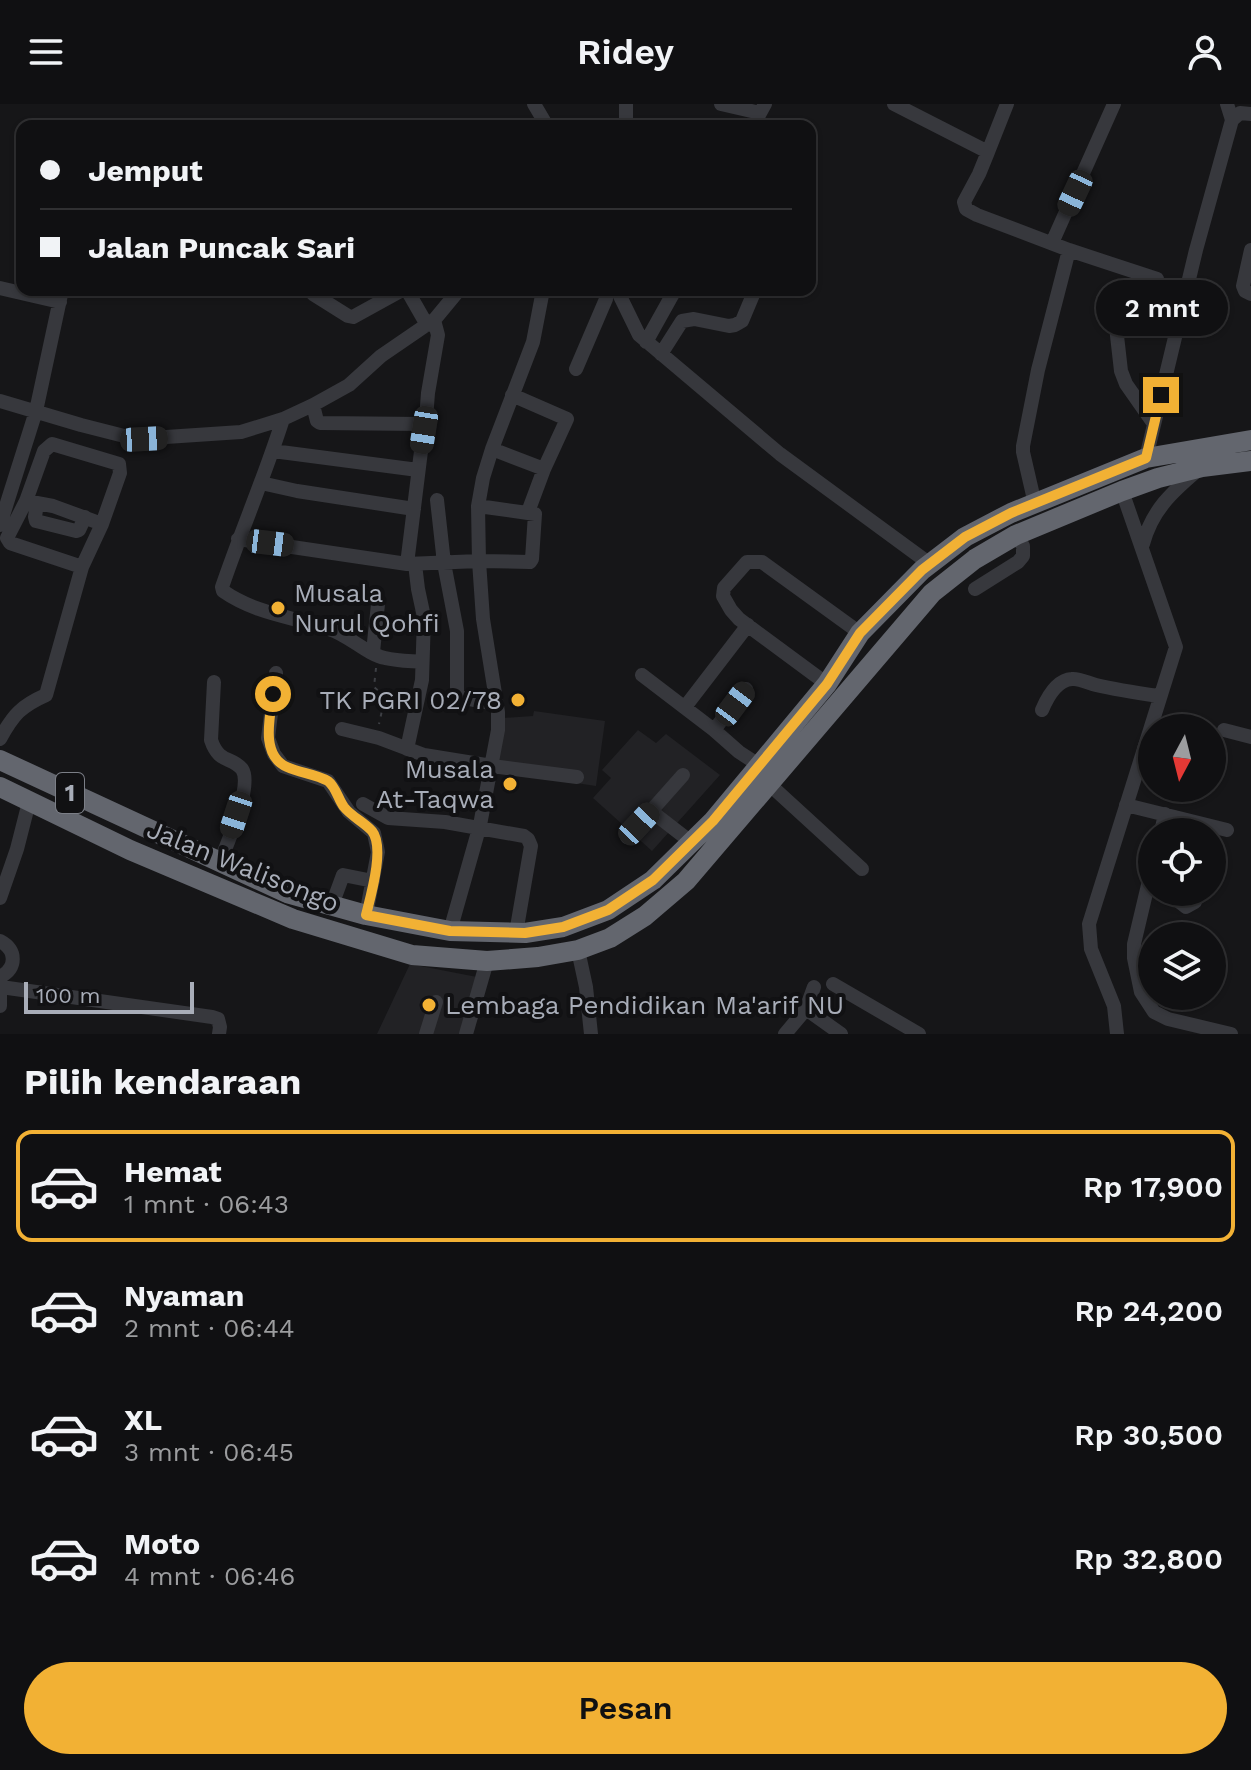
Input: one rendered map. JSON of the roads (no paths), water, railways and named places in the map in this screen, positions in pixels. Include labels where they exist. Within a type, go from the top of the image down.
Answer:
[{"type":"highway","name":"Jalan Walisongo","points":[[0,787],[130,850],[293,919],[412,955],[487,961],[578,950],[610,938],[645,916],[686,881],[860,633],[930,564],[965,537],[1011,513],[1146,458],[1251,440]]},
{"type":"highway","name":"Jalan Walisongo","points":[[0,760],[287,893],[336,894],[370,899],[450,931],[516,933],[563,927],[608,910],[653,880],[764,774],[932,593],[975,559],[1016,535],[1158,478],[1202,467],[1251,461]]},
{"type":"highway","points":[[130,850],[141,826]]},
{"type":"street","points":[[721,104],[759,114]]},
{"type":"street","points":[[894,104],[919,110],[988,152]]},
{"type":"street","points":[[1007,104],[979,174],[964,202],[966,209],[1069,250],[1157,279]]},
{"type":"street","points":[[1052,243],[1114,104]]},
{"type":"street","points":[[1146,458],[1196,250],[1232,120],[1227,104]]},
{"type":"street","points":[[1232,120],[1240,113],[1251,114]]},
{"type":"street","points":[[1035,504],[1023,446],[1038,370],[1069,250]]},
{"type":"street","points":[[1251,250],[1243,286],[1251,294]]},
{"type":"street","points":[[0,525],[7,480],[36,411],[61,296]]},
{"type":"street","points":[[316,296],[353,317],[393,296]]},
{"type":"street","points":[[407,749],[422,680],[424,609],[411,564],[414,509],[438,335],[409,296]]},
{"type":"street","points":[[0,401],[136,439],[232,434],[283,419],[349,385],[381,356],[430,323],[454,296]]},
{"type":"street","points":[[450,931],[479,829],[498,730],[483,619],[478,506],[492,449],[533,342],[542,296]]},
{"type":"street","points":[[576,369],[606,296]]},
{"type":"street","points":[[620,296],[639,335],[646,342],[780,454],[930,564]]},
{"type":"street","points":[[646,342],[672,296]]},
{"type":"street","points":[[661,354],[682,321],[694,319],[735,325],[742,321],[752,296]]},
{"type":"street","points":[[1115,318],[1121,371],[1126,384],[1154,424]]},
{"type":"street","points":[[512,395],[567,419],[528,512]]},
{"type":"street","points":[[313,405],[320,423],[421,424],[424,428]]},
{"type":"street","points":[[283,419],[222,587],[226,594],[266,612],[336,631],[383,658],[422,662]]},
{"type":"street","points":[[0,739],[16,713],[46,695],[82,567],[102,524],[120,473],[119,464],[52,444],[44,451],[32,502],[8,535],[8,541],[82,567]]},
{"type":"street","points":[[492,449],[544,469]]},
{"type":"street","points":[[273,451],[418,470]]},
{"type":"street","points":[[1142,545],[1156,512],[1172,492],[1202,467]]},
{"type":"street","points":[[261,483],[414,509]]},
{"type":"street","points":[[1117,1034],[1114,1006],[1091,949],[1089,924],[1159,696],[1176,652],[1176,643],[1122,491]]},
{"type":"street","points":[[437,500],[444,563],[457,631],[457,694],[459,697],[496,704]]},
{"type":"street","points":[[32,502],[53,506],[102,524]]},
{"type":"street","points":[[238,539],[411,564],[530,562],[536,515],[478,506]]},
{"type":"street","points":[[975,589],[1023,556],[1023,546],[1016,535]]},
{"type":"street","points":[[827,684],[739,619],[725,601],[724,588],[747,562],[760,561],[860,633]]},
{"type":"street","points":[[375,654],[378,604]]},
{"type":"street","points":[[685,707],[748,625]]},
{"type":"street","points":[[276,673],[268,738],[274,754],[283,766],[328,781],[349,812],[374,833],[378,852],[370,899]]},
{"type":"street","points":[[642,675],[714,730],[764,774],[862,869]]},
{"type":"street","points":[[1042,710],[1047,698],[1070,679],[1159,696]]},
{"type":"street","points":[[214,682],[211,740],[214,749],[221,758],[240,767],[246,778],[220,862]]},
{"type":"street","points":[[714,730],[746,689]]},
{"type":"street","points":[[342,729],[377,737],[424,755],[577,777]]},
{"type":"street","points":[[1226,731],[1251,737]]},
{"type":"street","points":[[627,837],[683,775]]},
{"type":"street","points":[[0,898],[29,802]]},
{"type":"street","points":[[363,804],[388,818],[445,822],[524,836],[530,842],[516,933]]},
{"type":"street","points":[[1126,805],[1173,818]]},
{"type":"street","points":[[651,811],[691,842]]},
{"type":"street","points":[[1164,818],[1165,814]]},
{"type":"street","points":[[336,894],[341,877],[346,874],[370,899]]},
{"type":"street","points":[[1143,906],[1134,958],[1141,992],[1154,1012],[1168,1019],[1231,1034]]},
{"type":"street","points":[[0,941],[9,947],[13,961],[0,982],[0,1006]]},
{"type":"street","points":[[578,950],[591,1034]]},
{"type":"street","points":[[466,1034],[487,961]]},
{"type":"street","points":[[0,982],[212,1017],[218,1019],[219,1034]]},
{"type":"street","points":[[833,984],[919,1034]]},
{"type":"street","points":[[785,1034],[806,1009],[814,987]]},
{"type":"street","points":[[426,1034],[436,1002]]},
{"type":"street","points":[[806,1009],[841,1034]]},
{"type":"street","points":[[886,1034],[895,1021]]},
{"type":"place","name":"Musala Nurul Qohfi","points":[[278,608]]},
{"type":"place","name":"TK PGRI 02/78","points":[[518,700]]},
{"type":"place","name":"Musala At-Taqwa","points":[[510,784]]},
{"type":"place","name":"Lembaga Pendidikan Ma'arif NU","points":[[429,1005]]}]
